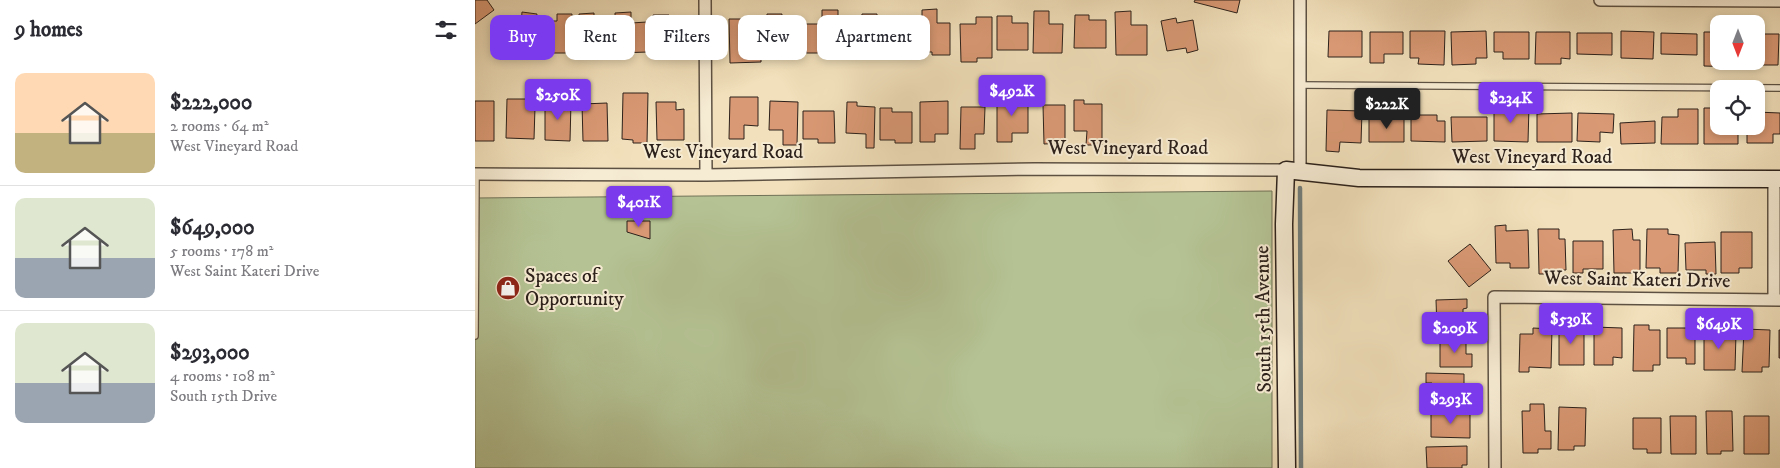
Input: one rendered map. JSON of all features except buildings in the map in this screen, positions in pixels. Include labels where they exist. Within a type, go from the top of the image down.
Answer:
[{"type":"street","points":[[705,0],[706,175]]},
{"type":"street","name":"South 15th Avenue","points":[[1287,468],[1284,224],[1293,171],[1300,85],[1300,0]]},
{"type":"street","points":[[1600,0],[1780,1]]},
{"type":"street","name":"West Vineyard Road","points":[[476,174],[706,175],[1035,169],[1293,171],[1359,178],[1777,179]]},
{"type":"street","points":[[1777,179],[1777,300]]},
{"type":"street","name":"West Saint Kateri Drive","points":[[1495,468],[1494,297],[1777,300]]},
{"type":"lane","points":[[1300,85],[1780,88]]},
{"type":"lane","points":[[475,336],[476,174]]},
{"type":"green space","points":[[1272,191],[1272,468],[475,468],[475,198]]},
{"type":"waterway","points":[[1300,188],[1301,468]]},
{"type":"place","name":"Spaces of Opportunity","points":[[508,288]]}]
